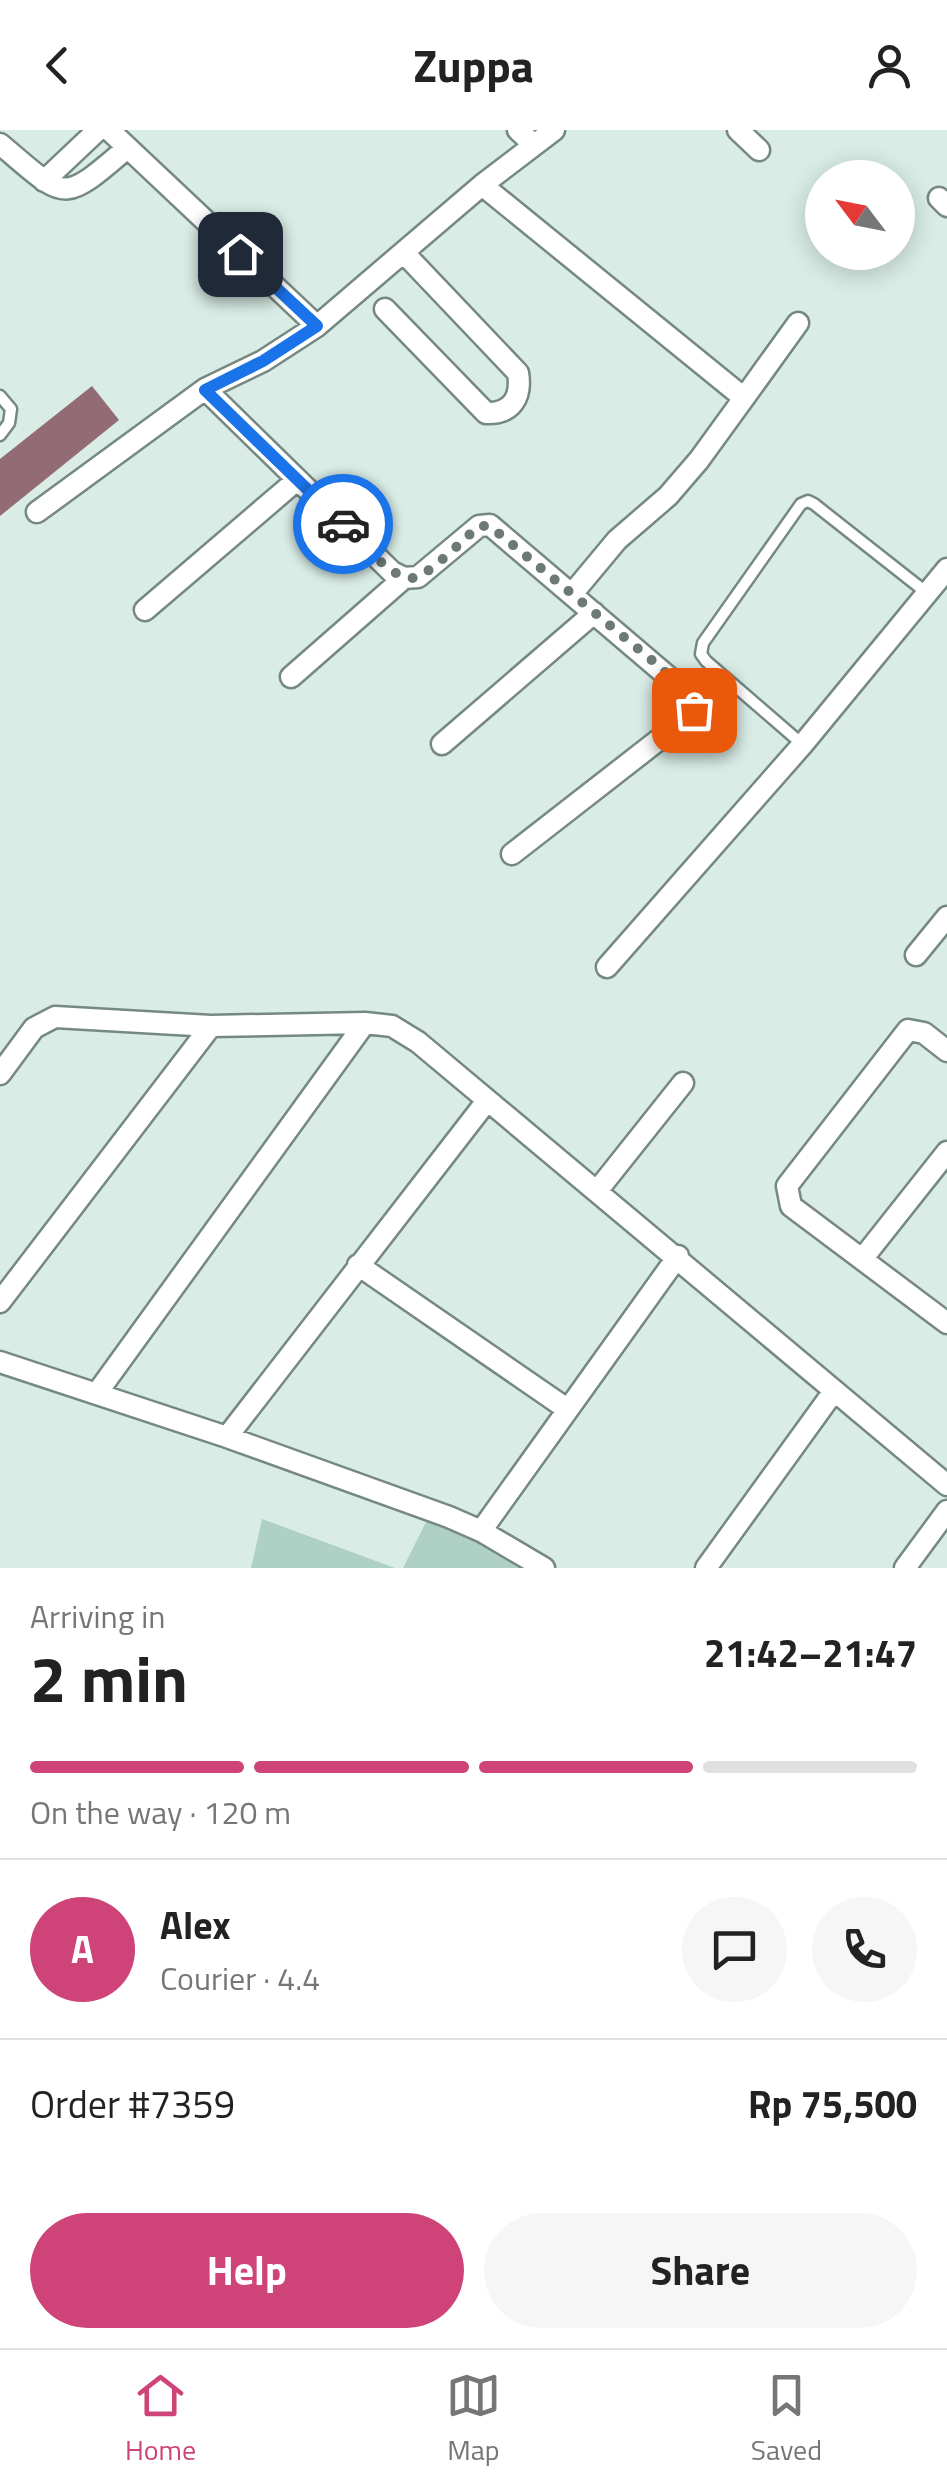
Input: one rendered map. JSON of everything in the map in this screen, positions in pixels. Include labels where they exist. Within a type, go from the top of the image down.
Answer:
[{"type":"street","points":[[44,181],[98,130]]},
{"type":"street","points":[[109,130],[317,326]]},
{"type":"street","points":[[38,512],[205,390],[263,361],[317,326],[482,186],[526,137],[554,130]]},
{"type":"street","points":[[738,130],[759,150]]},
{"type":"street","points":[[0,144],[44,181],[61,189],[83,186],[127,148]]},
{"type":"street","points":[[482,186],[744,398]]},
{"type":"street","points":[[385,309],[486,414],[508,409],[518,398],[518,373],[404,252]]},
{"type":"street","points":[[572,594],[618,540],[668,496],[699,460],[798,323]]},
{"type":"street","points":[[205,390],[392,572],[404,578],[418,577],[479,526],[490,526],[692,697],[694,710],[512,854]]},
{"type":"street","points":[[145,610],[298,480]]},
{"type":"street","points":[[607,967],[803,744],[947,570]]},
{"type":"street","points":[[291,677],[404,578]]},
{"type":"street","points":[[442,744],[594,612]]},
{"type":"street","points":[[916,955],[947,917]]},
{"type":"street","points":[[0,1074],[34,1028],[55,1017],[211,1026],[392,1026],[407,1034],[678,1256],[947,1485]]},
{"type":"street","points":[[97,1393],[365,1023]]},
{"type":"street","points":[[0,1302],[211,1026]]},
{"type":"street","points":[[947,1051],[915,1029],[908,1030],[787,1186],[791,1206],[947,1322]]},
{"type":"street","points":[[598,1191],[683,1083]]},
{"type":"street","points":[[227,1437],[486,1102]]},
{"type":"street","points":[[863,1258],[947,1152]]},
{"type":"street","points":[[481,1531],[678,1256]]},
{"type":"street","points":[[358,1264],[567,1409]]},
{"type":"street","points":[[0,1362],[227,1437],[481,1531],[544,1568]]},
{"type":"street","points":[[706,1568],[834,1390]]},
{"type":"street","points":[[905,1568],[947,1511]]},
{"type":"lane","points":[[0,396],[11,410],[9,424],[0,435]]},
{"type":"lane","points":[[803,744],[706,662],[702,654],[703,644],[801,504],[814,504],[928,593]]},
{"type":"green space","points":[[428,1518],[532,1568],[403,1568]]},
{"type":"green space","points":[[262,1519],[395,1568],[251,1568]]},
{"type":"building","points":[[92,386],[119,420],[0,516],[0,459]]},
{"type":"way so far","points":[[343,524],[392,572],[404,578],[418,577],[479,526],[490,526],[654,662],[692,697],[694,710]]},
{"type":"route","points":[[240,254],[317,326],[263,361],[205,390],[343,524]]}]
